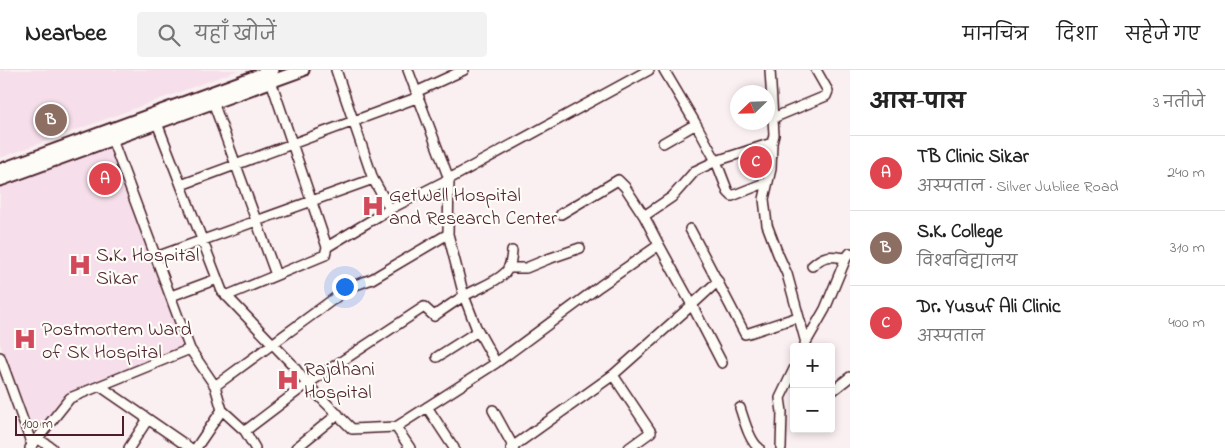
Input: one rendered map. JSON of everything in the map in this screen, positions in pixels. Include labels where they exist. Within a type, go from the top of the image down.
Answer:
[{"type":"main road","points":[[0,170],[110,134],[272,76],[303,70]]},
{"type":"main road","points":[[0,180],[110,134],[156,123],[214,102],[272,76]]},
{"type":"street","points":[[336,70],[373,179],[390,209]]},
{"type":"street","points":[[408,70],[449,180],[448,234],[464,296],[478,331],[496,363]]},
{"type":"street","points":[[181,185],[354,121],[417,95],[464,70]]},
{"type":"street","points":[[327,247],[390,209],[449,180],[649,70]]},
{"type":"street","points":[[664,70],[716,161],[728,192],[732,196],[767,182]]},
{"type":"street","points":[[770,70],[771,85]]},
{"type":"street","points":[[775,117],[826,96],[828,91],[816,70]]},
{"type":"street","points":[[226,296],[325,255],[327,247],[292,144],[272,76]]},
{"type":"street","points":[[214,102],[276,275]]},
{"type":"street","points":[[156,123],[222,291],[291,364],[307,384],[352,429],[396,427],[496,363],[659,244]]},
{"type":"street","points":[[663,143],[696,124]]},
{"type":"street","points":[[774,130],[771,169],[764,199],[767,225],[787,274],[804,343]]},
{"type":"street","points":[[110,134],[190,348],[215,386],[222,410],[245,431],[255,448]]},
{"type":"street","points":[[644,216],[672,197],[695,171],[716,161],[772,143]]},
{"type":"street","points":[[156,257],[373,179]]},
{"type":"street","points":[[561,214],[618,180],[625,187],[644,216],[722,362]]},
{"type":"street","points":[[690,228],[745,334],[798,318]]},
{"type":"street","points":[[215,386],[350,287],[372,279],[448,234]]},
{"type":"street","points":[[508,268],[526,268],[580,248]]},
{"type":"street","points":[[245,431],[307,384],[424,307],[434,316],[464,296],[498,278],[508,268],[512,251]]},
{"type":"street","points":[[806,343],[825,309],[848,256],[825,257],[819,259],[812,266]]},
{"type":"street","points":[[171,296],[217,279]]},
{"type":"street","points":[[494,410],[513,447],[613,375],[718,281]]},
{"type":"street","points":[[437,357],[478,331]]},
{"type":"street","points":[[33,444],[70,398],[190,348]]},
{"type":"street","points":[[0,357],[33,444]]},
{"type":"street","points":[[613,375],[651,432],[629,448]]},
{"type":"street","points":[[781,448],[782,412],[780,398],[790,377]]},
{"type":"street","points":[[835,389],[850,377]]},
{"type":"street","points":[[100,386],[190,448]]},
{"type":"street","points":[[427,407],[454,448]]},
{"type":"street","points":[[740,408],[752,439],[759,448]]},
{"type":"street","points":[[196,448],[222,410]]},
{"type":"street","points":[[296,448],[338,414]]},
{"type":"street","points":[[130,448],[148,420]]},
{"type":"street","points":[[396,427],[410,448]]},
{"type":"street","points":[[33,444],[52,448]]},
{"type":"shaded area","points":[[0,70],[239,70],[0,158]]},
{"type":"shaded area","name":"S.K. Hospital Sikar","points":[[112,139],[190,349],[63,407],[37,438],[0,344],[0,185]]},
{"type":"place","name":"S.K. College","points":[[51,120]]},
{"type":"place","name":"Dr. Yusuf Ali Clinic","points":[[756,162]]},
{"type":"place","name":"TB Clinic Sikar","points":[[105,179]]},
{"type":"place","name":"GetWell Hospital and Research Center","points":[[373,206]]},
{"type":"place","name":"S.K. Hospital Sikar","points":[[80,265]]},
{"type":"place","name":"Postmortem Ward of SK Hospital","points":[[25,339]]},
{"type":"place","name":"Rajdhani Hospital","points":[[288,380]]}]
